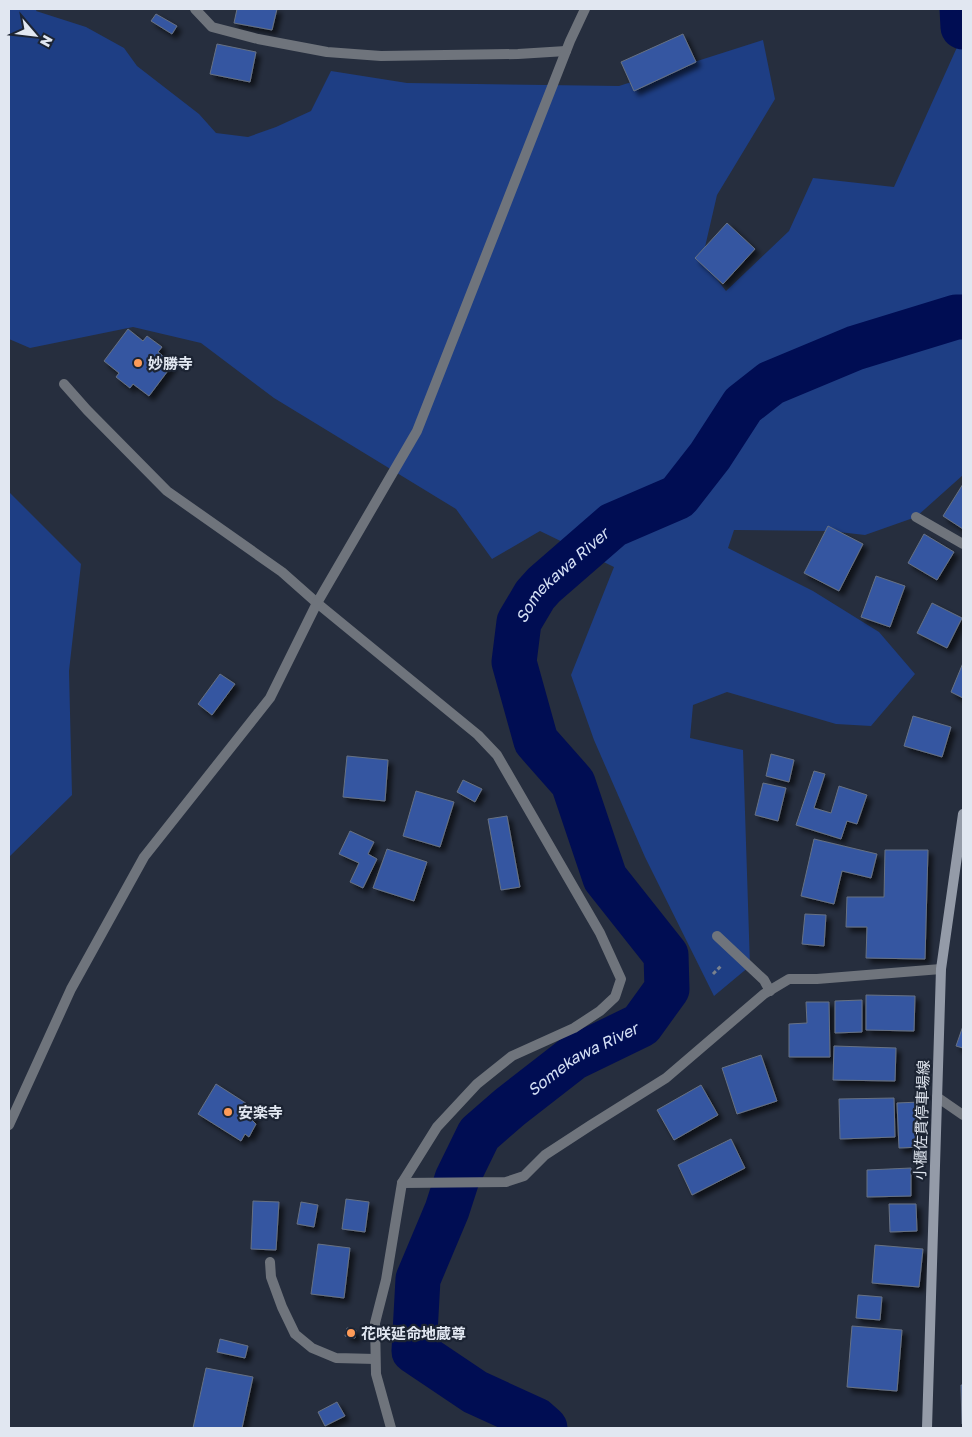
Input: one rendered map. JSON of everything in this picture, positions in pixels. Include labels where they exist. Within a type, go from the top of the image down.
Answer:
[{"type":"main road","name":"小櫃佐貫停車場線","points":[[927,1428],[941,969],[963,814]]},
{"type":"street","points":[[195,9],[212,27],[258,39],[327,52],[381,56],[518,54],[566,51]]},
{"type":"street","points":[[9,1125],[71,989],[144,857],[270,698],[317,603],[417,431],[584,9]]},
{"type":"street","points":[[64,384],[86,410],[167,491],[282,572],[478,735],[497,755],[600,932],[621,979],[615,997],[600,1011],[574,1028],[512,1056],[477,1084],[437,1127],[402,1183],[386,1280],[375,1323],[376,1374],[390,1428]]},
{"type":"street","points":[[916,517],[963,544]]},
{"type":"street","points":[[717,936],[764,980],[770,991]]},
{"type":"street","points":[[402,1183],[506,1182],[524,1176],[545,1155],[666,1078],[770,991],[789,979],[817,979],[941,969]]},
{"type":"street","points":[[937,1097],[963,1116]]},
{"type":"street","points":[[270,1262],[271,1277],[282,1307],[295,1334],[312,1348],[336,1358],[375,1359]]},
{"type":"shaded area","points":[[9,9],[37,9],[36,11],[86,27],[124,48],[137,66],[199,114],[216,133],[248,137],[311,111],[331,71],[407,83],[619,86],[763,40],[775,99],[717,195],[702,260],[726,291],[789,231],[813,178],[894,187],[963,34],[963,475],[916,517],[865,535],[830,531],[734,530],[728,548],[813,591],[879,632],[915,674],[871,726],[836,724],[727,692],[693,705],[690,738],[743,750],[750,966],[714,996],[645,857],[594,740],[571,675],[614,567],[540,531],[492,559],[456,509],[274,398],[201,343],[133,327],[30,348],[9,339]]},
{"type":"shaded area","points":[[9,492],[81,564],[69,671],[72,795],[9,857]]},
{"type":"building","points":[[237,9],[277,9],[272,30],[234,23]]},
{"type":"building","points":[[156,14],[177,26],[172,34],[151,21]]},
{"type":"building","points":[[683,34],[696,62],[634,91],[621,62]]},
{"type":"building","points":[[217,44],[256,52],[250,82],[210,74]]},
{"type":"building","points":[[727,223],[755,249],[723,284],[695,258]]},
{"type":"building","name":"妙勝寺","points":[[128,329],[143,341],[147,336],[162,347],[158,352],[173,364],[149,396],[133,384],[130,388],[116,377],[119,373],[104,361]]},
{"type":"building","points":[[963,484],[963,529],[943,516]]},
{"type":"building","points":[[828,526],[863,544],[839,591],[804,573]]},
{"type":"building","points":[[924,534],[954,552],[937,580],[908,563]]},
{"type":"building","points":[[876,576],[905,586],[890,627],[861,617]]},
{"type":"building","points":[[932,603],[962,618],[947,648],[917,633]]},
{"type":"building","points":[[963,663],[963,698],[951,692]]},
{"type":"building","points":[[220,674],[235,684],[212,715],[198,704]]},
{"type":"building","points":[[913,716],[951,727],[942,757],[904,746]]},
{"type":"building","points":[[771,754],[794,760],[789,782],[766,776]]},
{"type":"building","points":[[347,756],[388,760],[385,801],[343,797]]},
{"type":"building","points":[[814,771],[825,774],[814,808],[831,813],[839,786],[867,795],[857,824],[847,821],[841,839],[796,825]]},
{"type":"building","points":[[463,780],[482,789],[475,802],[457,792]]},
{"type":"building","points":[[763,783],[786,788],[778,821],[755,815]]},
{"type":"building","points":[[416,791],[454,802],[440,847],[403,836]]},
{"type":"building","points":[[507,816],[520,887],[501,890],[488,819]]},
{"type":"building","points":[[350,831],[374,842],[368,854],[377,859],[363,888],[350,882],[359,863],[339,854]]},
{"type":"building","points":[[814,839],[877,854],[871,878],[842,871],[834,904],[801,896]]},
{"type":"building","points":[[387,849],[427,862],[414,901],[373,888]]},
{"type":"building","points":[[885,850],[928,850],[925,959],[866,958],[867,927],[846,927],[847,897],[884,897]]},
{"type":"building","points":[[805,914],[826,915],[824,946],[802,944]]},
{"type":"building","points":[[866,995],[915,996],[914,1031],[866,1030]]},
{"type":"building","points":[[862,1000],[862,1032],[835,1033],[835,1001]]},
{"type":"building","points":[[806,1002],[829,1002],[830,1057],[789,1057],[789,1024],[807,1023]]},
{"type":"building","points":[[963,1026],[963,1048],[956,1046]]},
{"type":"building","points":[[834,1046],[896,1048],[895,1081],[833,1080]]},
{"type":"building","points":[[761,1055],[777,1101],[737,1114],[722,1068]]},
{"type":"building","name":"安楽寺","points":[[216,1084],[258,1111],[252,1120],[256,1124],[249,1137],[245,1134],[241,1141],[198,1114]]},
{"type":"building","points":[[701,1085],[718,1115],[674,1140],[657,1110]]},
{"type":"building","points":[[894,1098],[895,1137],[840,1139],[839,1099]]},
{"type":"building","points":[[920,1102],[921,1147],[899,1148],[897,1103]]},
{"type":"building","points":[[731,1139],[745,1168],[692,1195],[678,1165]]},
{"type":"building","points":[[911,1168],[911,1196],[867,1197],[867,1170]]},
{"type":"building","points":[[346,1199],[369,1202],[365,1232],[342,1229]]},
{"type":"building","points":[[253,1201],[279,1202],[276,1250],[251,1249]]},
{"type":"building","points":[[301,1202],[318,1205],[314,1227],[297,1224]]},
{"type":"building","points":[[889,1204],[916,1204],[917,1231],[890,1232]]},
{"type":"building","points":[[318,1244],[350,1248],[344,1298],[311,1294]]},
{"type":"building","points":[[875,1245],[923,1249],[919,1287],[872,1283]]},
{"type":"building","points":[[858,1295],[882,1297],[880,1320],[856,1318]]},
{"type":"building","points":[[852,1326],[902,1330],[897,1391],[847,1387]]},
{"type":"building","name":"花咲延命地蔵尊","points":[[347,1328],[356,1330],[355,1338],[345,1336]]},
{"type":"building","points":[[220,1339],[248,1346],[245,1358],[217,1352]]},
{"type":"building","points":[[206,1368],[253,1377],[242,1428],[193,1428]]},
{"type":"building","points":[[961,1385],[963,1385],[963,1424],[962,1424]]},
{"type":"building","points":[[337,1402],[345,1416],[325,1426],[318,1412]]},
{"type":"waterway","name":"Somekawa River","points":[[962,9],[963,27]]},
{"type":"waterway","name":"Somekawa River","points":[[545,1428],[536,1420],[475,1392],[414,1351],[418,1279],[447,1210],[457,1179],[479,1134],[510,1107],[573,1058],[641,1025],[667,989],[666,955],[605,878],[573,783],[536,741],[514,662],[519,622],[535,595],[544,585],[613,525],[678,497],[710,456],[743,405],[771,383],[855,348],[956,317],[963,317]]},
{"type":"place","name":"妙勝寺","points":[[138,363]]},
{"type":"place","name":"安楽寺","points":[[228,1112]]},
{"type":"place","name":"花咲延命地蔵尊","points":[[351,1333]]}]
